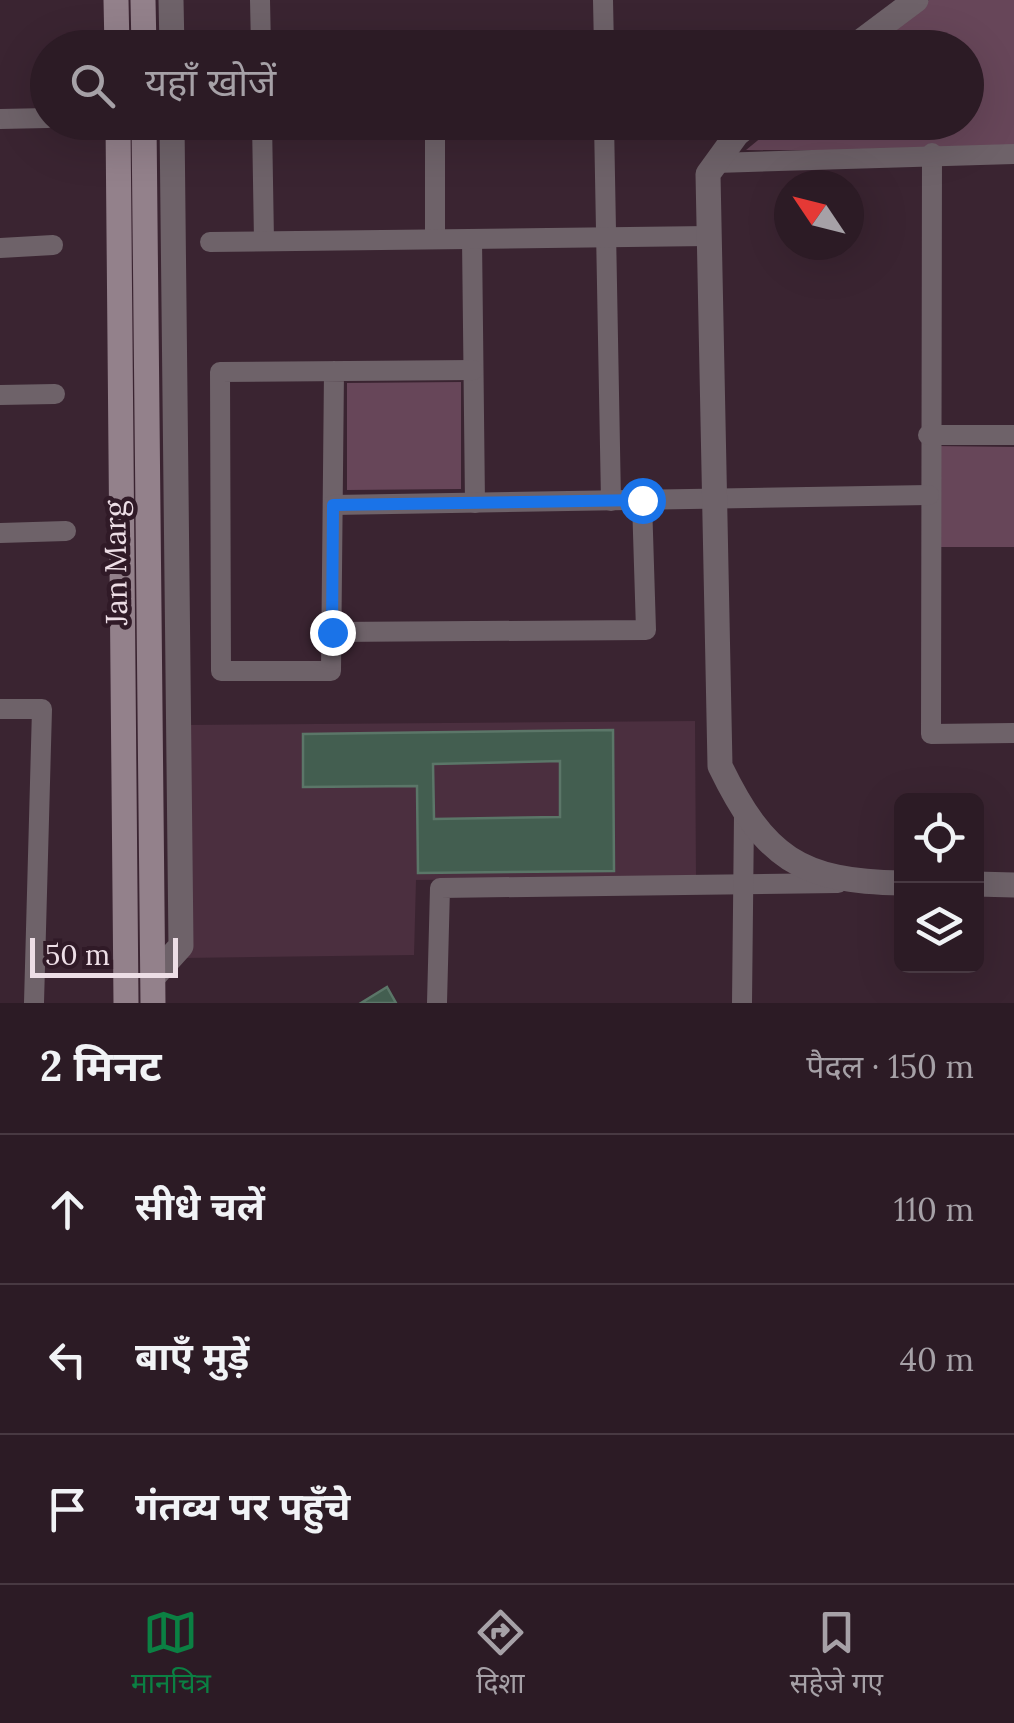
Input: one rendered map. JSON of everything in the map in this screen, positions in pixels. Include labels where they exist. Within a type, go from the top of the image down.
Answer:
[{"type":"main road","points":[[116,0],[116,30]]},
{"type":"main road","points":[[143,0],[144,30]]},
{"type":"main road","name":"Jan Marg","points":[[118,140],[126,1003]]},
{"type":"main road","name":"Jan Marg","points":[[144,140],[153,990]]},
{"type":"street","points":[[171,0],[172,30]]},
{"type":"street","points":[[260,0],[261,30]]},
{"type":"street","points":[[603,0],[604,30]]},
{"type":"street","points":[[876,30],[916,0]]},
{"type":"street","points":[[0,119],[30,118]]},
{"type":"street","points":[[153,990],[181,946],[172,140]]},
{"type":"street","points":[[262,140],[264,242]]},
{"type":"street","points":[[435,140],[435,239]]},
{"type":"street","points":[[604,140],[611,501]]},
{"type":"street","points":[[732,140],[708,174],[720,766],[744,815],[783,857],[846,882]]},
{"type":"street","points":[[932,154],[928,435],[931,734],[1014,732]]},
{"type":"street","points":[[716,163],[1014,154]]},
{"type":"street","points":[[210,242],[709,236]]},
{"type":"street","points":[[472,239],[475,502]]},
{"type":"street","points":[[0,248],[53,245]]},
{"type":"street","points":[[334,372],[332,671],[221,671],[220,372],[474,370]]},
{"type":"street","points":[[0,396],[55,394]]},
{"type":"street","points":[[928,435],[1014,435]]},
{"type":"street","points":[[333,505],[929,495]]},
{"type":"street","points":[[332,632],[646,630],[642,500]]},
{"type":"street","points":[[0,533],[66,531]]},
{"type":"street","points":[[0,709],[42,709],[34,1003]]},
{"type":"street","points":[[742,1003],[744,815]]},
{"type":"street","points":[[437,1003],[440,888],[894,883]]},
{"type":"street","points":[[984,884],[1014,885]]},
{"type":"shaded area","points":[[929,0],[1014,0],[1014,152],[746,150],[758,140],[984,140],[984,30],[891,30]]},
{"type":"shaded area","points":[[461,382],[461,489],[347,490],[347,383]]},
{"type":"shaded area","points":[[934,446],[1014,447],[1014,547],[935,547]]},
{"type":"shaded area","points":[[695,721],[696,877],[416,880],[414,955],[183,958],[181,725]]},
{"type":"building","points":[[613,730],[614,871],[418,873],[417,786],[303,787],[303,734]],"holes":[[[560,761],[560,817],[434,819],[433,764]]]},
{"type":"building","points":[[387,987],[396,1003],[361,1003]]},
{"type":"route","points":[[332,632],[333,505],[642,500]]}]
